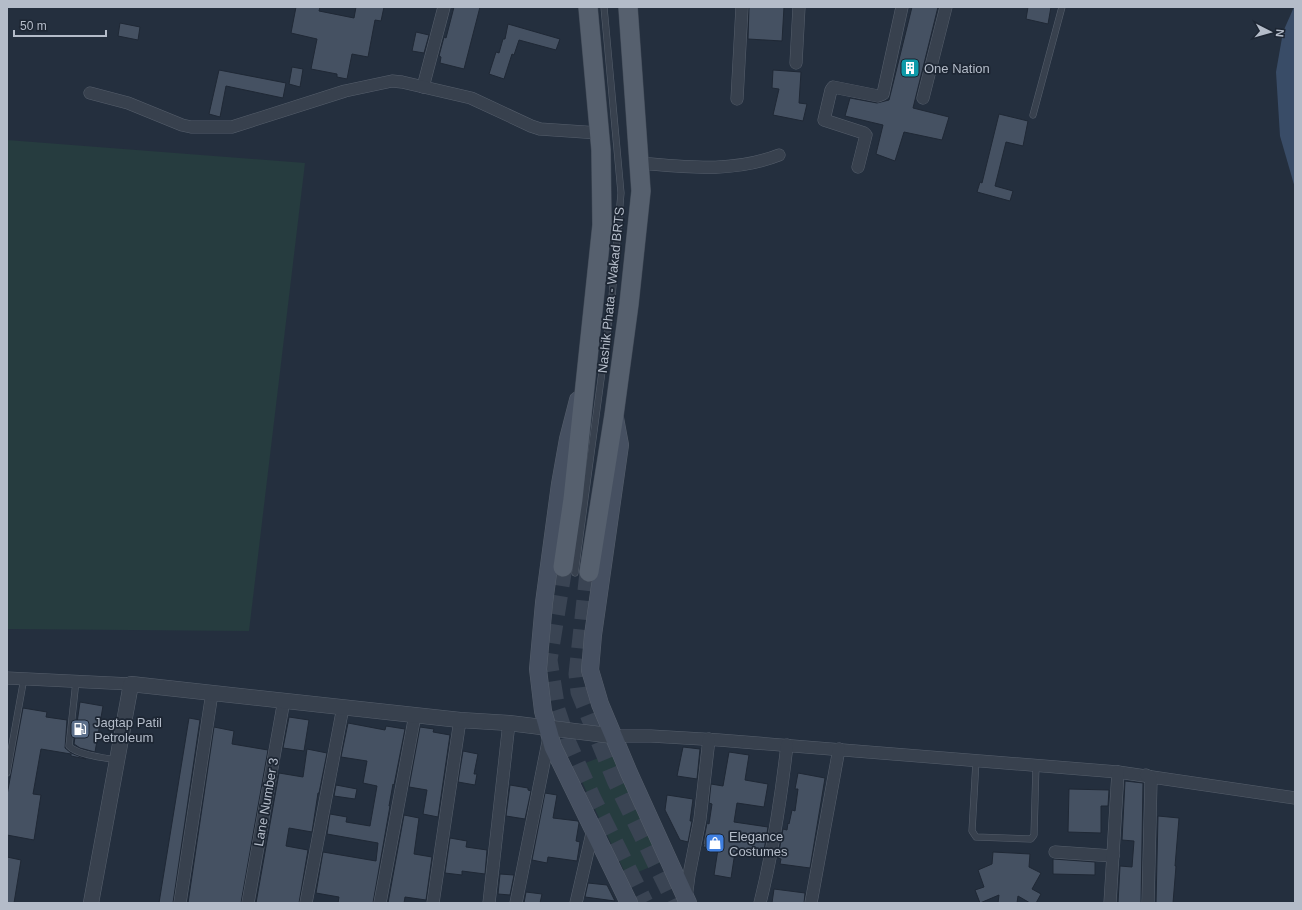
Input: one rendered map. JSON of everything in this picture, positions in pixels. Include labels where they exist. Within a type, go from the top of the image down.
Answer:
[{"type":"main road","points":[[575,571],[573,499],[602,225],[601,150],[588,7]]},
{"type":"main road","points":[[575,571],[614,415],[629,304],[641,191],[628,7]]},
{"type":"main road","points":[[585,378],[575,408],[568,439],[544,603],[538,669],[543,711],[553,747],[630,903]]},
{"type":"main road","points":[[614,415],[620,445],[593,635],[590,670],[600,704],[687,900]]},
{"type":"street","points":[[423,87],[444,7]]},
{"type":"street","points":[[737,99],[742,7]]},
{"type":"street","points":[[796,63],[799,7]]},
{"type":"street","points":[[858,167],[866,135],[864,133],[824,120],[831,90],[833,88],[878,96],[883,94],[902,7]]},
{"type":"street","points":[[922,98],[946,7]]},
{"type":"street","points":[[90,93],[132,105],[182,125],[191,127],[232,127],[345,92],[392,81],[471,98],[540,129],[599,132]]},
{"type":"street","points":[[639,163],[678,167],[712,168],[748,165],[779,155]]},
{"type":"street","points":[[7,678],[131,684],[460,720],[509,723],[549,731],[614,736],[709,739],[1118,772],[1295,798]]},
{"type":"street","points":[[91,903],[131,684]]},
{"type":"street","points":[[180,903],[212,693]]},
{"type":"street","name":"Lane Number 3","points":[[248,903],[284,700]]},
{"type":"street","points":[[306,903],[343,707]]},
{"type":"street","points":[[380,903],[415,715]]},
{"type":"street","points":[[433,903],[460,720]]},
{"type":"street","points":[[489,903],[509,723]]},
{"type":"street","points":[[516,903],[549,731]]},
{"type":"street","points":[[687,900],[689,875],[700,818],[709,739]]},
{"type":"street","points":[[760,903],[769,869],[787,745]]},
{"type":"street","points":[[811,903],[839,749]]},
{"type":"street","points":[[1110,903],[1118,772]]},
{"type":"street","points":[[1146,775],[1150,777],[1151,781],[1148,903]]},
{"type":"street","points":[[576,903],[593,829]]},
{"type":"street","points":[[1055,852],[1113,856]]},
{"type":"lane","name":"Nashik Phata - Wakad BRTS","points":[[575,571],[612,297],[621,193],[604,7]]},
{"type":"lane","points":[[1033,115],[1062,7]]},
{"type":"lane","points":[[7,773],[24,678]]},
{"type":"lane","points":[[76,681],[69,746],[73,750],[117,760]]},
{"type":"lane","points":[[976,760],[972,831],[976,837],[1031,839],[1033,837],[1036,765]]},
{"type":"green space","points":[[7,140],[305,163],[249,631],[7,629]]},
{"type":"green space","points":[[619,750],[666,860],[627,877],[575,767]]},
{"type":"water","points":[[1294,7],[1295,188],[1280,136],[1276,72],[1283,32]]},
{"type":"building","points":[[296,7],[320,7],[319,11],[354,18],[356,7],[384,7],[381,21],[375,20],[368,57],[352,54],[347,79],[337,77],[337,74],[311,69],[317,39],[291,33]]},
{"type":"building","points":[[454,7],[480,7],[464,69],[440,63],[441,57],[439,56],[444,37],[446,38]]},
{"type":"building","points":[[749,7],[784,7],[782,41],[748,39]]},
{"type":"building","name":"One Nation","points":[[912,7],[938,7],[913,108],[949,117],[942,140],[904,132],[895,161],[876,154],[883,125],[845,116],[850,98],[877,103],[889,100]]},
{"type":"building","points":[[1028,7],[1051,7],[1048,24],[1026,19]]},
{"type":"building","points":[[120,23],[140,27],[138,40],[118,36]]},
{"type":"building","points":[[508,24],[560,39],[556,50],[519,40],[514,55],[512,54],[504,79],[489,74],[496,52],[499,53],[503,39],[505,39]]},
{"type":"building","points":[[416,32],[429,35],[424,53],[412,51]]},
{"type":"building","points":[[292,67],[303,69],[300,87],[289,84]]},
{"type":"building","points":[[219,70],[286,83],[283,98],[226,86],[220,117],[209,114]]},
{"type":"building","points":[[773,70],[801,72],[799,103],[807,104],[803,121],[773,115],[779,89],[772,88]]},
{"type":"building","points":[[999,114],[1028,121],[1023,146],[1006,142],[995,186],[1013,191],[1010,201],[977,192],[980,182],[982,183]]},
{"type":"building","points":[[80,702],[103,706],[95,752],[80,748],[74,744]]},
{"type":"building","points":[[23,708],[47,712],[46,717],[67,720],[65,748],[71,753],[86,759],[71,756],[71,754],[41,749],[33,794],[41,795],[34,840],[7,835],[7,795]]},
{"type":"building","points":[[289,717],[309,720],[304,751],[283,748]]},
{"type":"building","points":[[189,718],[200,720],[173,903],[159,903]]},
{"type":"building","points":[[348,723],[385,730],[386,726],[405,729],[394,785],[393,784],[373,903],[338,903],[339,897],[316,893],[323,852],[376,861],[378,843],[327,834],[330,814],[347,817],[346,822],[370,826],[377,786],[363,783],[367,761],[341,757]]},
{"type":"building","points":[[214,727],[234,731],[232,744],[268,750],[241,903],[188,903]]},
{"type":"building","points":[[420,727],[434,729],[433,732],[450,735],[438,817],[423,814],[427,790],[409,787]]},
{"type":"building","points":[[683,747],[700,749],[697,779],[677,776]]},
{"type":"building","points":[[307,749],[327,753],[318,793],[312,832],[289,828],[286,846],[308,850],[299,903],[256,903],[279,773],[303,777]]},
{"type":"building","points":[[463,751],[478,754],[474,774],[477,774],[475,785],[458,782]]},
{"type":"building","points":[[729,752],[749,755],[745,780],[768,784],[764,807],[737,803],[734,822],[768,827],[763,856],[735,852],[731,878],[714,875],[718,849],[703,847],[712,804],[709,803],[711,784],[723,786]]},
{"type":"building","points":[[798,773],[825,778],[810,868],[780,864],[781,859],[778,858],[783,829],[787,830],[792,810],[795,811],[798,789],[795,789]]},
{"type":"building","points":[[1125,781],[1143,783],[1141,903],[1118,903],[1120,866],[1132,867],[1134,841],[1122,840]]},
{"type":"building","points":[[336,785],[357,789],[355,799],[334,796]]},
{"type":"building","points":[[510,785],[528,788],[528,790],[531,791],[525,819],[506,816]]},
{"type":"building","points":[[1069,789],[1109,790],[1108,806],[1101,806],[1101,833],[1068,832]]},
{"type":"building","points":[[545,793],[557,795],[553,818],[578,821],[579,823],[576,841],[580,842],[577,861],[548,857],[547,863],[532,860]]},
{"type":"building","points":[[667,795],[693,799],[690,821],[692,821],[688,842],[680,840],[665,810]]},
{"type":"building","points":[[404,815],[419,818],[414,854],[432,857],[426,900],[405,897],[404,903],[388,903]]},
{"type":"building","points":[[1158,816],[1179,818],[1173,903],[1156,903]]},
{"type":"building","points":[[450,838],[467,841],[466,847],[487,850],[485,874],[462,871],[462,875],[445,873]]},
{"type":"building","points":[[993,852],[1030,854],[1029,867],[1041,873],[1032,889],[1041,894],[1036,903],[1030,903],[1018,896],[1017,903],[998,903],[999,895],[980,903],[975,890],[984,887],[978,870],[992,864]]},
{"type":"building","points":[[7,857],[21,860],[14,903],[7,903]]},
{"type":"building","points":[[1053,859],[1095,862],[1095,875],[1053,874]]},
{"type":"building","points":[[500,874],[514,875],[510,895],[498,894]]},
{"type":"building","points":[[588,883],[607,885],[615,901],[585,897]]},
{"type":"building","points":[[774,889],[805,893],[804,903],[772,903]]},
{"type":"building","points":[[526,892],[542,894],[540,903],[524,903]]},
{"type":"tunnel","points":[[563,567],[548,660],[556,710],[567,743],[592,799],[644,903]]},
{"type":"tunnel","points":[[589,572],[578,674],[580,692],[616,780],[676,903]]},
{"type":"place","name":"One Nation","points":[[910,68]]},
{"type":"place","name":"Jagtap Patil Petroleum","points":[[80,729]]},
{"type":"place","name":"Elegance Costumes","points":[[715,843]]}]
